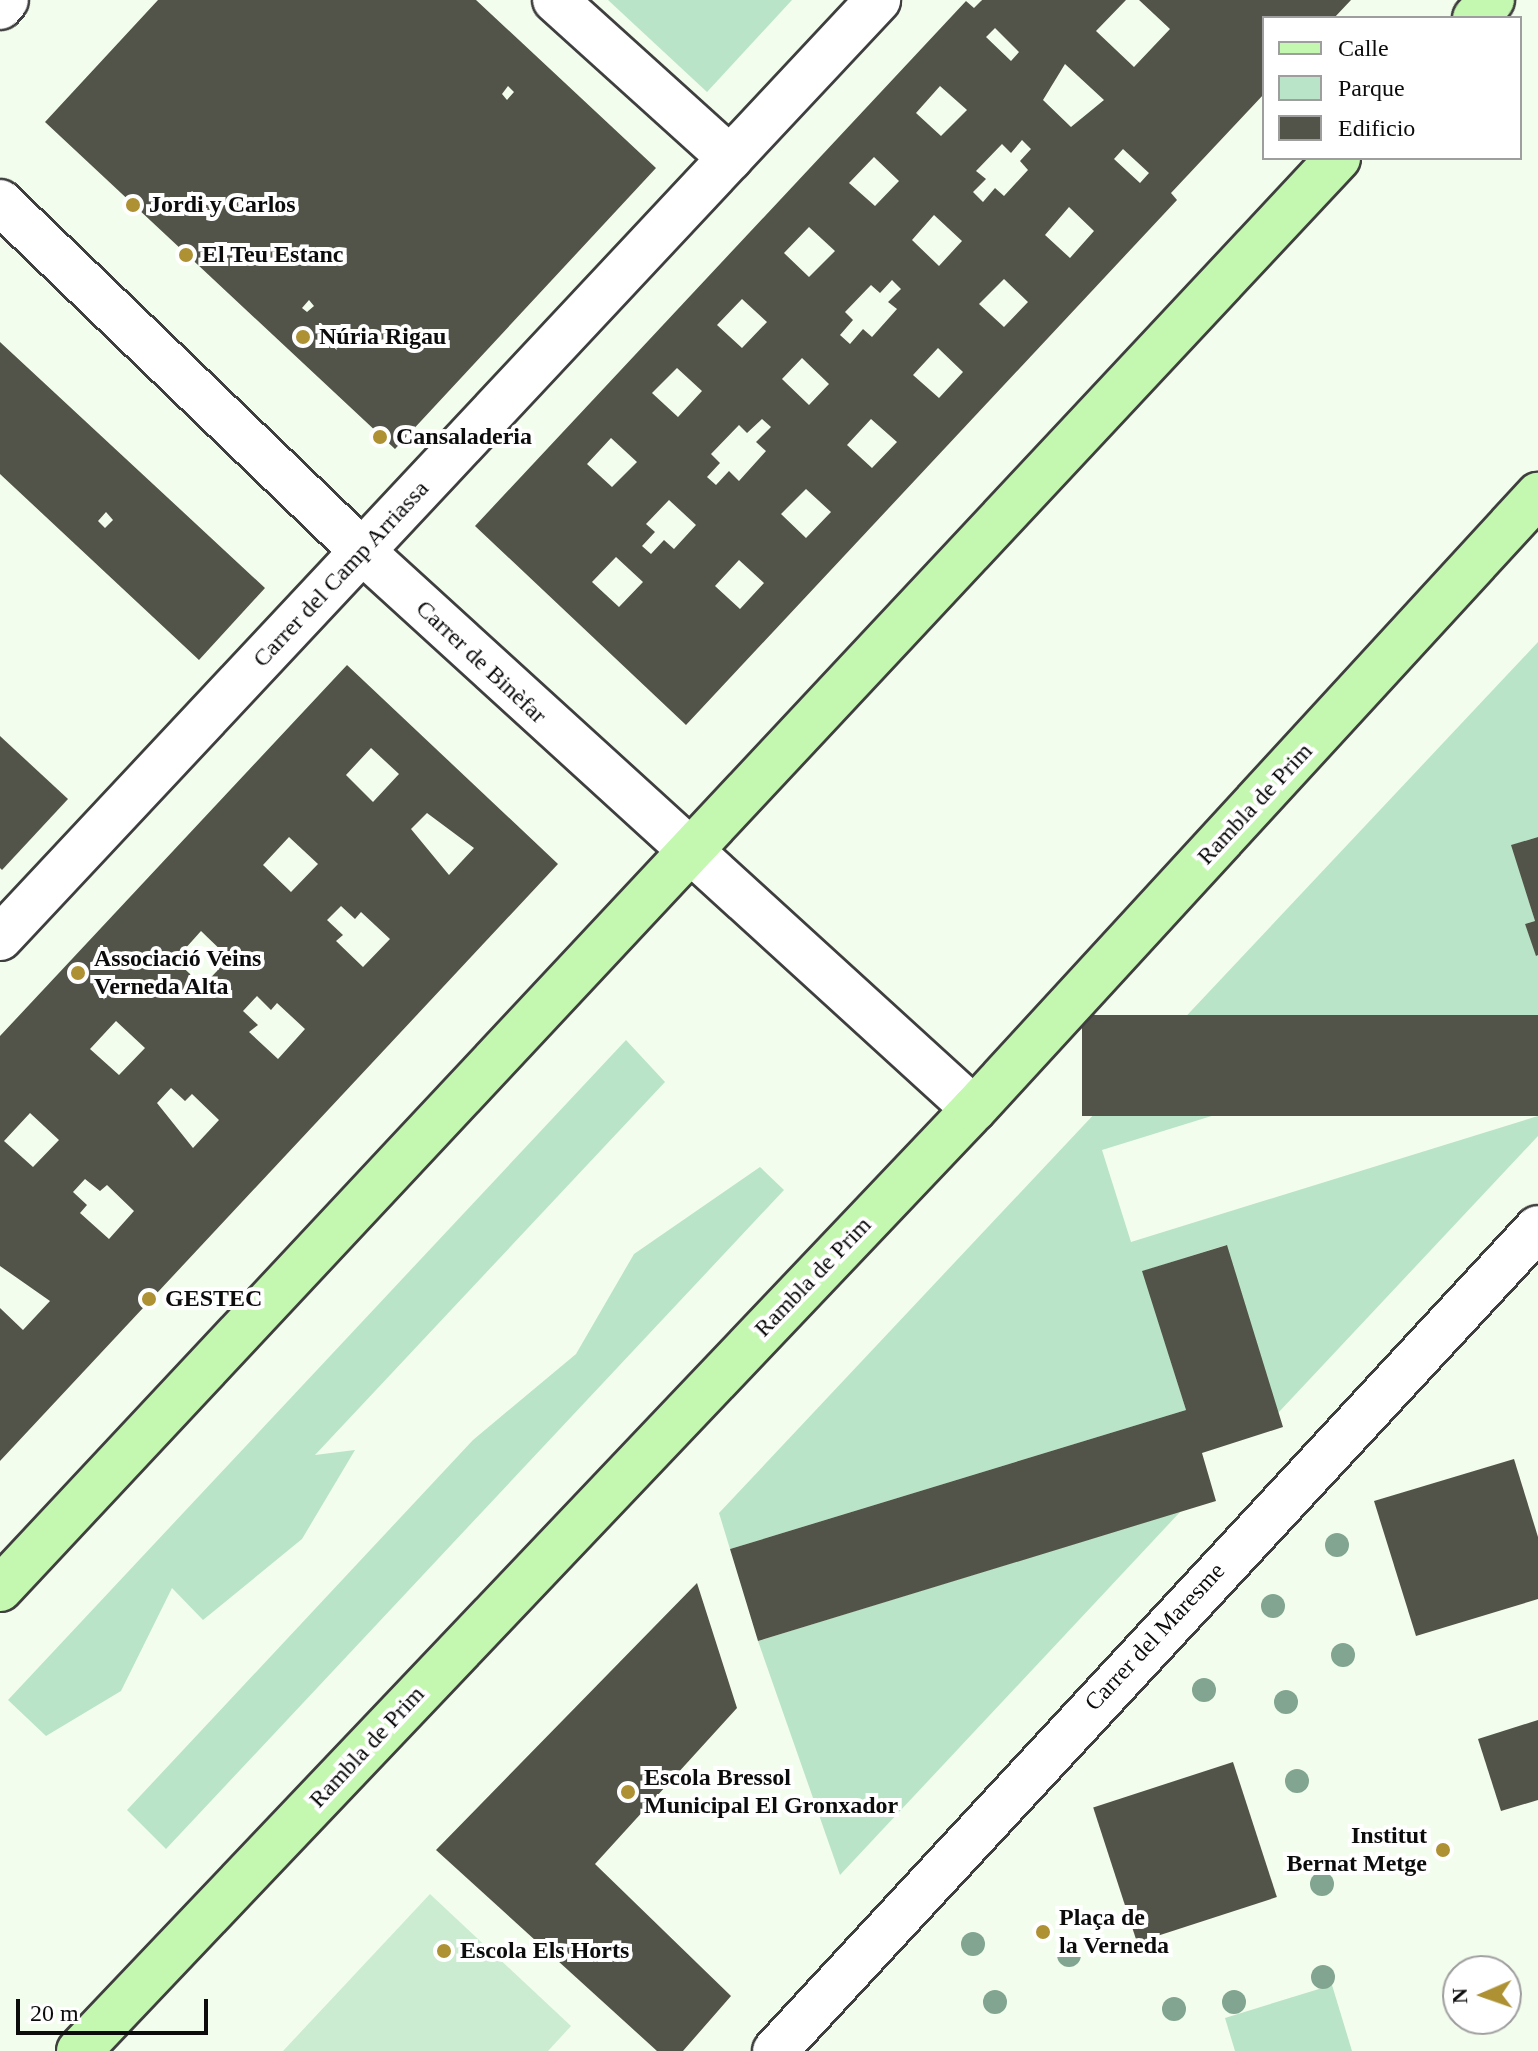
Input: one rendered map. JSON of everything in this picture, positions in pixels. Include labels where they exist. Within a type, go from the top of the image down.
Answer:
[{"type":"main road","points":[[1477,16],[1492,0]]},
{"type":"main road","points":[[0,1589],[1336,160]]},
{"type":"main road","name":"Rambla de Prim","points":[[79,2051],[974,1109],[1538,495]]},
{"type":"street","points":[[0,7],[6,0]]},
{"type":"street","points":[[555,0],[730,158]]},
{"type":"street","name":"Carrer del Camp Arriassa","points":[[0,938],[878,0]]},
{"type":"street","name":"Carrer de Binèfar","points":[[0,202],[362,551],[687,852],[974,1109]]},
{"type":"street","name":"Carrer del Maresme","points":[[775,2051],[1538,1228]]},
{"type":"green space","points":[[608,0],[792,0],[707,92]]},
{"type":"green space","points":[[1538,642],[1538,837],[1512,845],[1535,921],[1525,924],[1538,955],[1538,1015],[1102,1150],[1131,1242],[1538,1116],[1538,1136],[1278,1413],[1226,1245],[1143,1271],[1186,1410],[730,1549],[719,1513]]},
{"type":"green space","points":[[626,1040],[665,1082],[315,1455],[355,1450],[302,1539],[203,1620],[172,1588],[121,1691],[46,1736],[8,1700]]},
{"type":"green space","points":[[760,1167],[784,1190],[166,1849],[127,1810],[473,1440],[576,1354],[634,1254]]},
{"type":"green space","points":[[1181,1511],[840,1875],[758,1641]]},
{"type":"green space","points":[[430,1894],[571,2026],[548,2051],[283,2051]]},
{"type":"green space","points":[[1332,1985],[1352,2051],[1235,2051],[1225,2018]]},
{"type":"building","points":[[158,0],[476,0],[656,168],[395,449],[45,122]],"holes":[[[508,86],[514,92],[507,100],[502,94]],[[192,191],[199,197],[191,204],[185,199]],[[309,300],[314,306],[307,312],[302,308]]]},
{"type":"building","points":[[982,0],[1126,0],[1096,31],[1134,67],[1170,29],[1139,0],[1351,0],[1336,16],[1262,16],[1262,96],[1171,193],[1177,200],[686,725],[475,526],[966,1],[974,8]],"holes":[[[995,28],[1019,52],[1011,61],[986,37]],[[1065,64],[1104,100],[1071,127],[1043,100]],[[940,86],[967,110],[941,136],[916,113]],[[1022,140],[1031,149],[1020,161],[1028,170],[1004,196],[995,188],[983,202],[973,192],[986,179],[976,171],[1002,144],[1011,153]],[[1123,149],[1149,173],[1140,183],[1114,159]],[[874,157],[899,181],[875,206],[849,183]],[[1069,207],[1094,231],[1070,258],[1045,235]],[[934,215],[962,241],[939,266],[912,240]],[[809,227],[835,251],[809,277],[784,253]],[[1004,279],[1028,302],[1004,327],[979,304]],[[892,280],[901,289],[888,302],[897,309],[872,337],[863,329],[850,344],[840,335],[853,320],[845,312],[871,285],[880,293]],[[742,299],[767,322],[742,348],[717,325]],[[938,348],[963,372],[939,398],[913,375]],[[802,358],[829,384],[809,405],[782,379]],[[677,368],[702,391],[678,417],[652,393]],[[762,419],[771,427],[756,442],[766,451],[739,481],[729,471],[716,485],[707,477],[720,463],[711,454],[739,425],[747,433]],[[871,419],[897,442],[872,468],[847,445]],[[611,438],[637,462],[612,487],[587,464]],[[806,489],[831,512],[806,538],[781,514]],[[669,500],[696,525],[674,549],[664,540],[651,554],[642,546],[655,532],[646,524]],[[616,557],[643,582],[619,607],[592,582]],[[739,560],[764,583],[740,609],[715,586]]]},
{"type":"building","points":[[0,342],[265,588],[199,660],[0,474]],"holes":[[[106,512],[113,520],[105,528],[98,521]]]},
{"type":"building","points":[[347,665],[558,864],[0,1461],[0,1308],[23,1330],[50,1301],[0,1266],[0,1036]],"holes":[[[371,748],[399,774],[373,802],[346,775]],[[427,813],[474,848],[449,875],[411,829]],[[289,837],[318,864],[291,892],[263,865]],[[341,906],[355,919],[361,912],[390,939],[363,967],[336,941],[343,935],[327,920]],[[201,931],[229,958],[203,986],[175,960]],[[257,996],[271,1010],[277,1003],[305,1029],[278,1059],[249,1032],[258,1025],[243,1011]],[[116,1021],[145,1048],[119,1075],[90,1049]],[[171,1088],[185,1101],[192,1094],[219,1120],[193,1148],[157,1103]],[[30,1113],[59,1140],[33,1167],[4,1141]],[[85,1179],[100,1191],[107,1185],[134,1211],[109,1239],[80,1213],[87,1205],[73,1192]]]},
{"type":"building","points":[[0,736],[68,799],[2,870],[0,868]]},
{"type":"building","points":[[1538,837],[1536,956],[1525,924],[1535,921],[1511,845]]},
{"type":"building","points":[[1082,1015],[1538,1015],[1538,1116],[1082,1116]]},
{"type":"building","points":[[1227,1245],[1283,1427],[1202,1453],[1216,1501],[758,1641],[730,1549],[1186,1410],[1142,1271]]},
{"type":"building","points":[[1514,1459],[1538,1537],[1538,1599],[1416,1636],[1374,1501]]},
{"type":"building","name":"Escola Bressol Municipal El Gronxador","points":[[697,1583],[737,1708],[595,1864],[731,1996],[683,2051],[657,2051],[436,1850]]},
{"type":"building","points":[[1538,1720],[1538,1800],[1501,1811],[1478,1739]]},
{"type":"building","points":[[1233,1762],[1277,1897],[1137,1942],[1093,1807]]},
{"type":"place","name":"Jordi y Carlos","points":[[133,205]]},
{"type":"place","name":"El Teu Estanc","points":[[186,255]]},
{"type":"place","name":"Núria Rigau","points":[[303,337]]},
{"type":"place","name":"Cansaladeria","points":[[380,437]]},
{"type":"place","name":"Associació Veins Verneda Alta","points":[[78,973]]},
{"type":"place","name":"GESTEC","points":[[149,1299]]},
{"type":"place","name":"Escola Bressol Municipal El Gronxador","points":[[628,1792]]},
{"type":"place","name":"Institut Bernat Metge","points":[[1443,1850]]},
{"type":"place","name":"Plaça de la Verneda","points":[[1043,1932]]},
{"type":"place","name":"Escola Els Horts","points":[[444,1951]]}]
